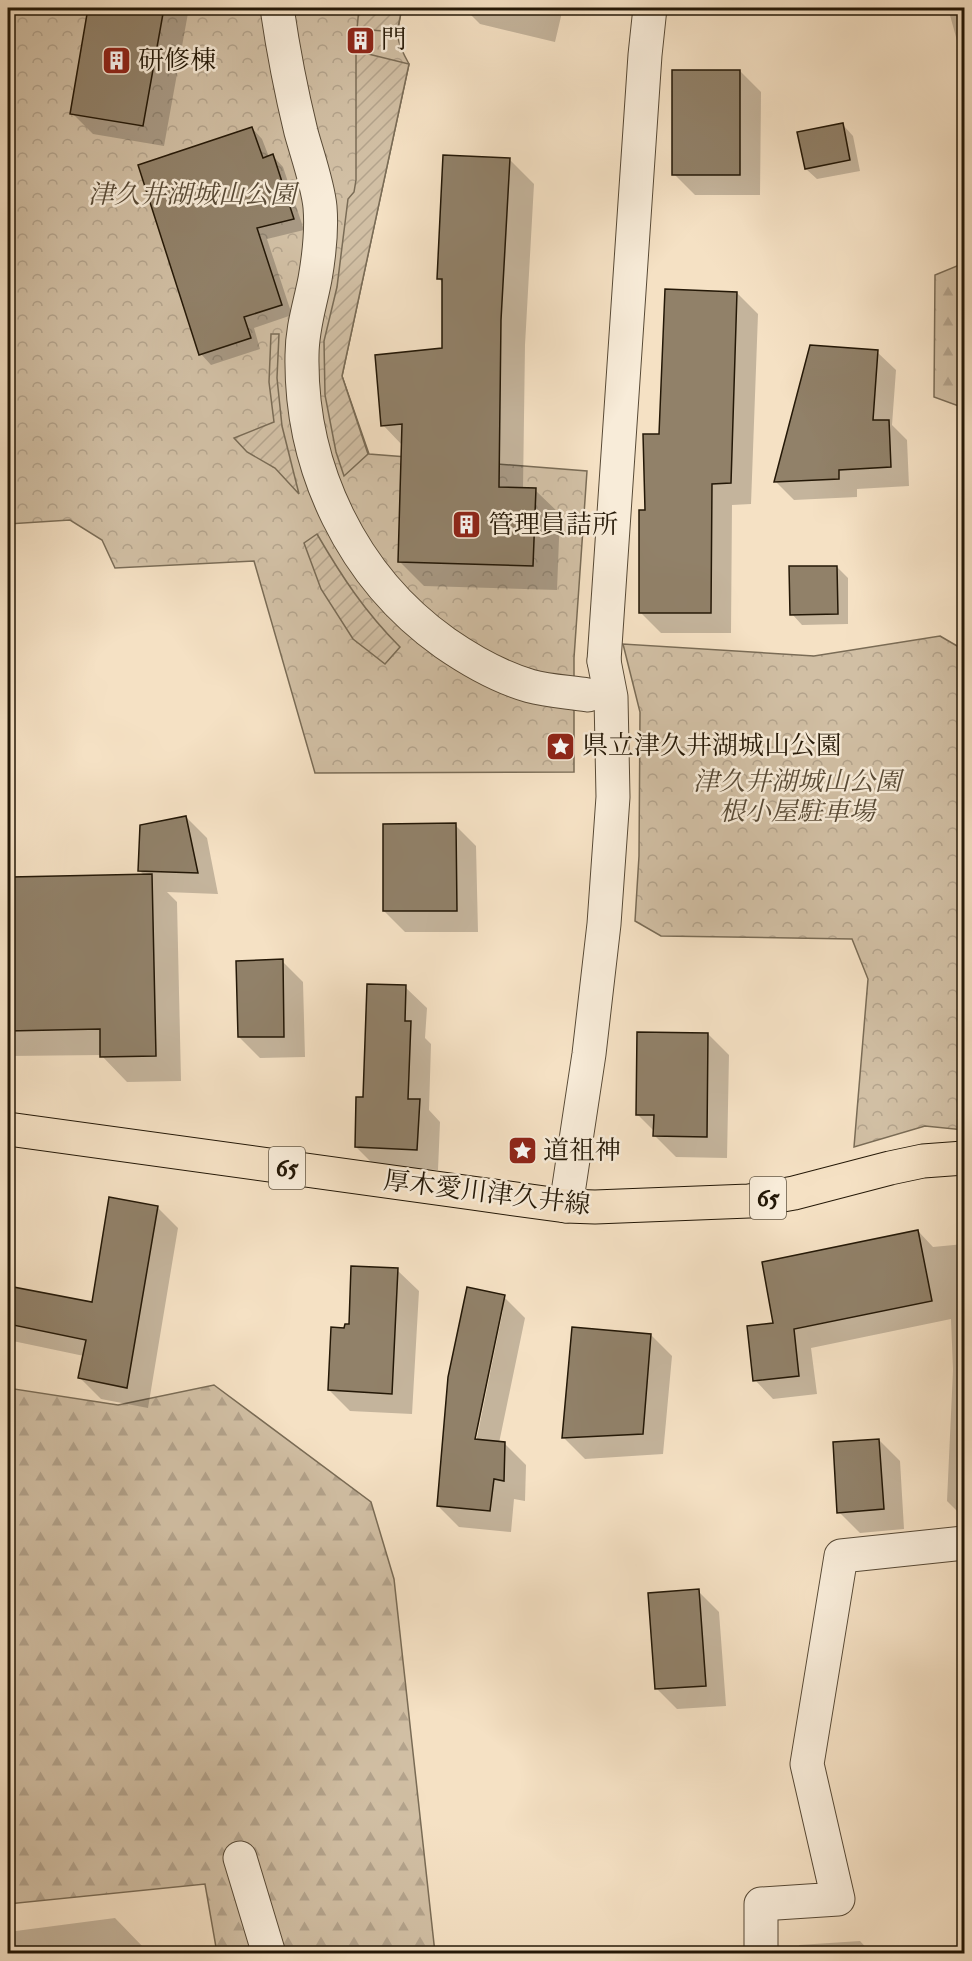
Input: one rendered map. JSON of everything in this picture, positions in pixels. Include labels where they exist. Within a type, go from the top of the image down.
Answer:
[{"type":"main road","name":"厚木愛川津久井線","points":[[8,1129],[566,1206],[636,1206],[749,1201],[794,1193],[923,1161],[964,1158]]},
{"type":"street","points":[[277,8],[296,112],[320,205],[320,235],[315,279],[305,318],[302,353],[303,391],[315,461],[330,502],[352,545],[375,577],[398,604],[430,632],[461,654],[491,671],[530,686],[600,696]]},
{"type":"street","points":[[566,1206],[589,1054],[604,924],[613,797],[600,696],[650,8]]},
{"type":"street","points":[[761,1953],[761,1904],[838,1899],[807,1764],[842,1556],[964,1543]]},
{"type":"street","points":[[240,1858],[269,1953]]},
{"type":"green space","name":"津久井湖城山公園","points":[[8,8],[402,8],[398,37],[409,64],[342,376],[369,454],[587,471],[574,658],[574,772],[315,773],[254,561],[115,568],[102,540],[70,520],[8,524]]},
{"type":"green space","points":[[359,8],[402,8],[397,32],[357,29]]},
{"type":"green space","points":[[356,51],[409,64],[342,376],[368,454],[344,476],[336,452],[325,395],[324,341],[337,287],[348,199],[354,192],[356,180]]},
{"type":"green space","points":[[964,263],[964,408],[934,397],[935,275]]},
{"type":"green space","points":[[271,334],[279,334],[277,378],[282,426],[299,494],[275,468],[247,452],[234,438],[274,422],[269,382]]},
{"type":"green space","points":[[317,534],[355,594],[400,647],[385,664],[353,639],[321,589],[304,543]]},
{"type":"green space","name":"津久井湖城山公園 根小屋駐車場","points":[[940,636],[964,650],[964,1130],[925,1126],[854,1147],[868,979],[852,939],[661,936],[635,921],[639,856],[640,712],[623,644],[814,656]]},
{"type":"green space","points":[[214,1385],[371,1502],[394,1579],[435,1953],[217,1953],[205,1884],[8,1904],[8,1388],[118,1405]]},
{"type":"building","name":"研修棟","points":[[88,8],[164,8],[143,126],[70,114]]},
{"type":"building","points":[[672,70],[740,70],[740,175],[672,175]]},
{"type":"building","points":[[843,123],[850,160],[805,169],[797,132]]},
{"type":"building","points":[[252,127],[263,158],[273,154],[294,219],[257,228],[282,305],[244,317],[251,338],[199,355],[138,165]]},
{"type":"building","points":[[443,155],[510,158],[501,320],[499,487],[536,488],[533,566],[398,562],[402,424],[381,426],[375,355],[442,348],[442,279],[437,279]]},
{"type":"building","points":[[665,289],[737,292],[731,483],[712,484],[711,613],[639,613],[639,510],[645,510],[643,434],[659,434]]},
{"type":"building","points":[[810,345],[878,350],[873,420],[889,420],[891,467],[839,470],[839,479],[774,482]]},
{"type":"building","points":[[789,566],[837,566],[838,614],[790,615]]},
{"type":"building","points":[[186,816],[198,873],[138,871],[140,825]]},
{"type":"building","points":[[456,823],[457,911],[383,911],[383,824]]},
{"type":"building","points":[[152,874],[156,1056],[100,1057],[100,1029],[8,1031],[8,925],[12,925],[11,877]]},
{"type":"building","points":[[283,959],[284,1037],[238,1037],[236,961]]},
{"type":"building","points":[[367,984],[406,985],[405,1021],[411,1021],[408,1099],[420,1099],[417,1150],[355,1147],[356,1097],[363,1097]]},
{"type":"building","points":[[637,1032],[708,1033],[707,1137],[653,1136],[654,1115],[636,1115]]},
{"type":"building","points":[[109,1197],[158,1206],[127,1388],[78,1378],[86,1340],[8,1324],[8,1286],[92,1302]]},
{"type":"building","points":[[918,1230],[932,1301],[794,1329],[799,1376],[753,1381],[747,1326],[773,1323],[762,1262]]},
{"type":"building","points":[[351,1266],[398,1268],[392,1394],[328,1390],[331,1327],[344,1328],[345,1324],[349,1324]]},
{"type":"building","points":[[467,1287],[505,1295],[475,1439],[505,1442],[504,1481],[494,1479],[490,1511],[437,1506],[448,1377]]},
{"type":"building","points":[[572,1327],[651,1334],[643,1434],[562,1438]]},
{"type":"building","points":[[879,1439],[884,1509],[837,1513],[833,1442]]},
{"type":"building","points":[[699,1589],[706,1686],[655,1689],[648,1593]]},
{"type":"place","name":"門","points":[[360,40]]},
{"type":"place","name":"研修棟","points":[[117,61]]},
{"type":"place","name":"管理員詰所","points":[[467,525]]},
{"type":"place","name":"県立津久井湖城山公園","points":[[561,746]]},
{"type":"place","name":"道祖神","points":[[522,1151]]}]
